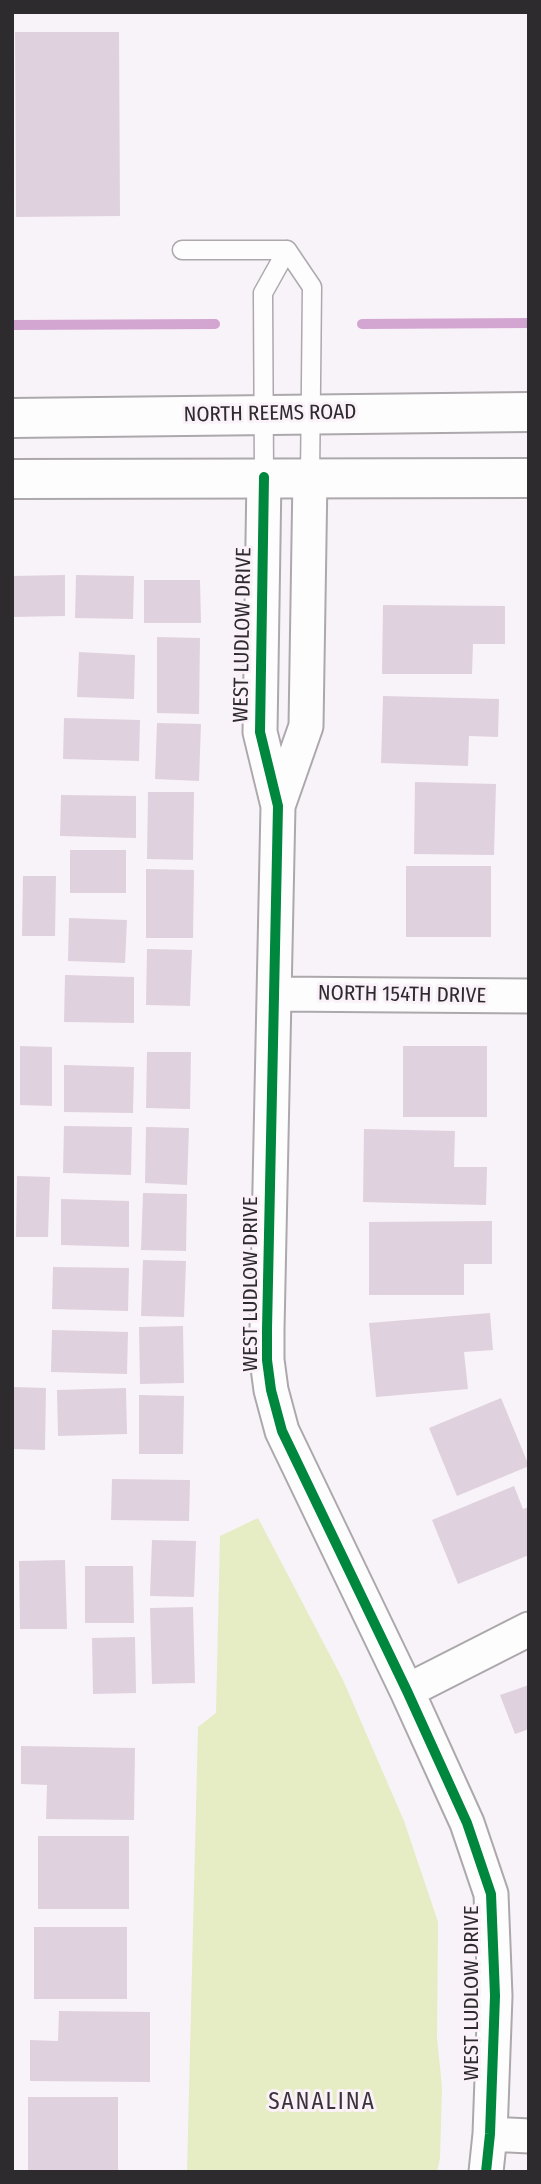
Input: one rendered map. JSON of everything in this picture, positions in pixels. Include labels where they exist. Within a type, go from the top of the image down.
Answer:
[{"type":"main road","name":"NORTH REEMS ROAD","points":[[12,418],[529,412]]},
{"type":"main road","points":[[12,479],[529,478]]},
{"type":"street","name":"WEST LUDLOW DRIVE","points":[[264,477],[260,732],[278,806],[267,1360],[271,1390],[282,1431],[407,1691],[467,1824],[491,1894],[495,1996],[486,2172]]},
{"type":"street","name":"WEST LUDLOW DRIVE","points":[[278,806],[306,726],[310,477]]},
{"type":"street","name":"NORTH 154TH DRIVE","points":[[275,993],[529,996]]},
{"type":"street","points":[[407,1691],[529,1629]]},
{"type":"street","points":[[489,2134],[529,2136]]},
{"type":"lane","points":[[182,250],[287,250]]},
{"type":"lane","points":[[287,250],[312,286],[310,477]]},
{"type":"lane","points":[[264,477],[263,293],[287,250]]},
{"type":"green space","points":[[258,1518],[343,1680],[404,1821],[438,1922],[437,2038],[442,2087],[440,2158],[437,2172],[187,2172],[198,1727],[216,1713],[220,1536]]},
{"type":"building","points":[[15,32],[119,32],[120,216],[16,217]]},
{"type":"building","points":[[65,575],[65,616],[12,617],[12,576]]},
{"type":"building","points":[[76,575],[134,576],[133,619],[75,618]]},
{"type":"building","points":[[144,580],[200,580],[201,623],[144,623]]},
{"type":"building","points":[[383,605],[505,606],[505,644],[473,644],[472,674],[382,674]]},
{"type":"building","points":[[157,637],[200,638],[199,714],[157,713]]},
{"type":"building","points":[[79,652],[135,655],[134,699],[77,697]]},
{"type":"building","points":[[383,696],[499,699],[498,737],[469,736],[468,766],[381,763]]},
{"type":"building","points":[[64,718],[140,720],[139,761],[63,759]]},
{"type":"building","points":[[157,723],[201,724],[199,781],[155,779]]},
{"type":"building","points":[[415,782],[496,784],[494,855],[414,854]]},
{"type":"building","points":[[148,792],[194,792],[193,860],[147,859]]},
{"type":"building","points":[[61,795],[136,796],[136,838],[60,836]]},
{"type":"building","points":[[70,850],[126,850],[126,893],[70,893]]},
{"type":"building","points":[[406,866],[491,866],[491,937],[406,937]]},
{"type":"building","points":[[146,869],[194,870],[193,938],[146,938]]},
{"type":"building","points":[[23,876],[56,876],[55,936],[22,936]]},
{"type":"building","points":[[69,918],[127,920],[125,963],[68,961]]},
{"type":"building","points":[[147,949],[192,950],[190,1006],[146,1005]]},
{"type":"building","points":[[65,975],[134,977],[134,1023],[64,1022]]},
{"type":"building","points":[[20,1046],[52,1047],[52,1106],[20,1105]]},
{"type":"building","points":[[403,1046],[487,1046],[487,1117],[403,1117]]},
{"type":"building","points":[[147,1052],[191,1052],[190,1109],[146,1108]]},
{"type":"building","points":[[64,1065],[134,1067],[133,1113],[64,1112]]},
{"type":"building","points":[[64,1126],[132,1127],[131,1175],[63,1173]]},
{"type":"building","points":[[146,1127],[189,1128],[187,1185],[145,1183]]},
{"type":"building","points":[[364,1129],[455,1131],[454,1167],[487,1167],[486,1205],[363,1202]]},
{"type":"building","points":[[17,1176],[50,1177],[48,1237],[16,1237]]},
{"type":"building","points":[[143,1193],[187,1194],[186,1251],[141,1250]]},
{"type":"building","points":[[61,1199],[129,1201],[129,1247],[61,1245]]},
{"type":"building","points":[[492,1221],[492,1264],[464,1264],[464,1295],[369,1295],[369,1222]]},
{"type":"building","points":[[143,1260],[186,1261],[184,1317],[141,1316]]},
{"type":"building","points":[[53,1267],[129,1268],[128,1311],[52,1309]]},
{"type":"building","points":[[490,1313],[493,1350],[464,1352],[468,1389],[376,1397],[369,1323]]},
{"type":"building","points":[[183,1326],[184,1383],[140,1384],[139,1327]]},
{"type":"building","points":[[52,1330],[128,1332],[127,1374],[51,1372]]},
{"type":"building","points":[[14,1387],[46,1388],[45,1450],[12,1449]]},
{"type":"building","points":[[126,1388],[127,1434],[58,1436],[57,1390]]},
{"type":"building","points":[[139,1395],[184,1396],[183,1454],[139,1454]]},
{"type":"building","points":[[501,1398],[529,1466],[457,1496],[429,1428]]},
{"type":"building","points":[[112,1479],[190,1480],[189,1521],[111,1520]]},
{"type":"building","points":[[514,1486],[523,1509],[529,1507],[529,1555],[458,1584],[432,1520]]},
{"type":"building","points":[[152,1540],[196,1541],[194,1597],[150,1596]]},
{"type":"building","points":[[65,1560],[67,1629],[20,1629],[19,1561]]},
{"type":"building","points":[[85,1566],[133,1566],[134,1623],[85,1623]]},
{"type":"building","points":[[193,1607],[195,1683],[152,1684],[150,1608]]},
{"type":"building","points":[[135,1637],[136,1693],[93,1694],[92,1638]]},
{"type":"building","points":[[529,1685],[529,1729],[515,1734],[500,1695]]},
{"type":"building","points":[[21,1746],[135,1748],[134,1820],[46,1819],[47,1785],[21,1784]]},
{"type":"building","points":[[38,1836],[129,1836],[129,1909],[38,1909]]},
{"type":"building","points":[[34,1927],[127,1927],[127,1999],[34,1999]]},
{"type":"building","points":[[59,2011],[150,2012],[150,2082],[30,2081],[30,2040],[58,2041]]},
{"type":"building","points":[[28,2097],[118,2097],[118,2170],[28,2170]]},
{"type":"waterway","points":[[362,324],[529,323]]},
{"type":"waterway","points":[[12,325],[215,324]]},
{"type":"cycle path","points":[[264,477],[260,732],[278,806],[267,1360],[271,1390],[282,1431],[467,1823],[491,1894],[495,1996],[486,2172]]},
{"type":"district","name":"SANALINA","points":[[322,2103]]}]
